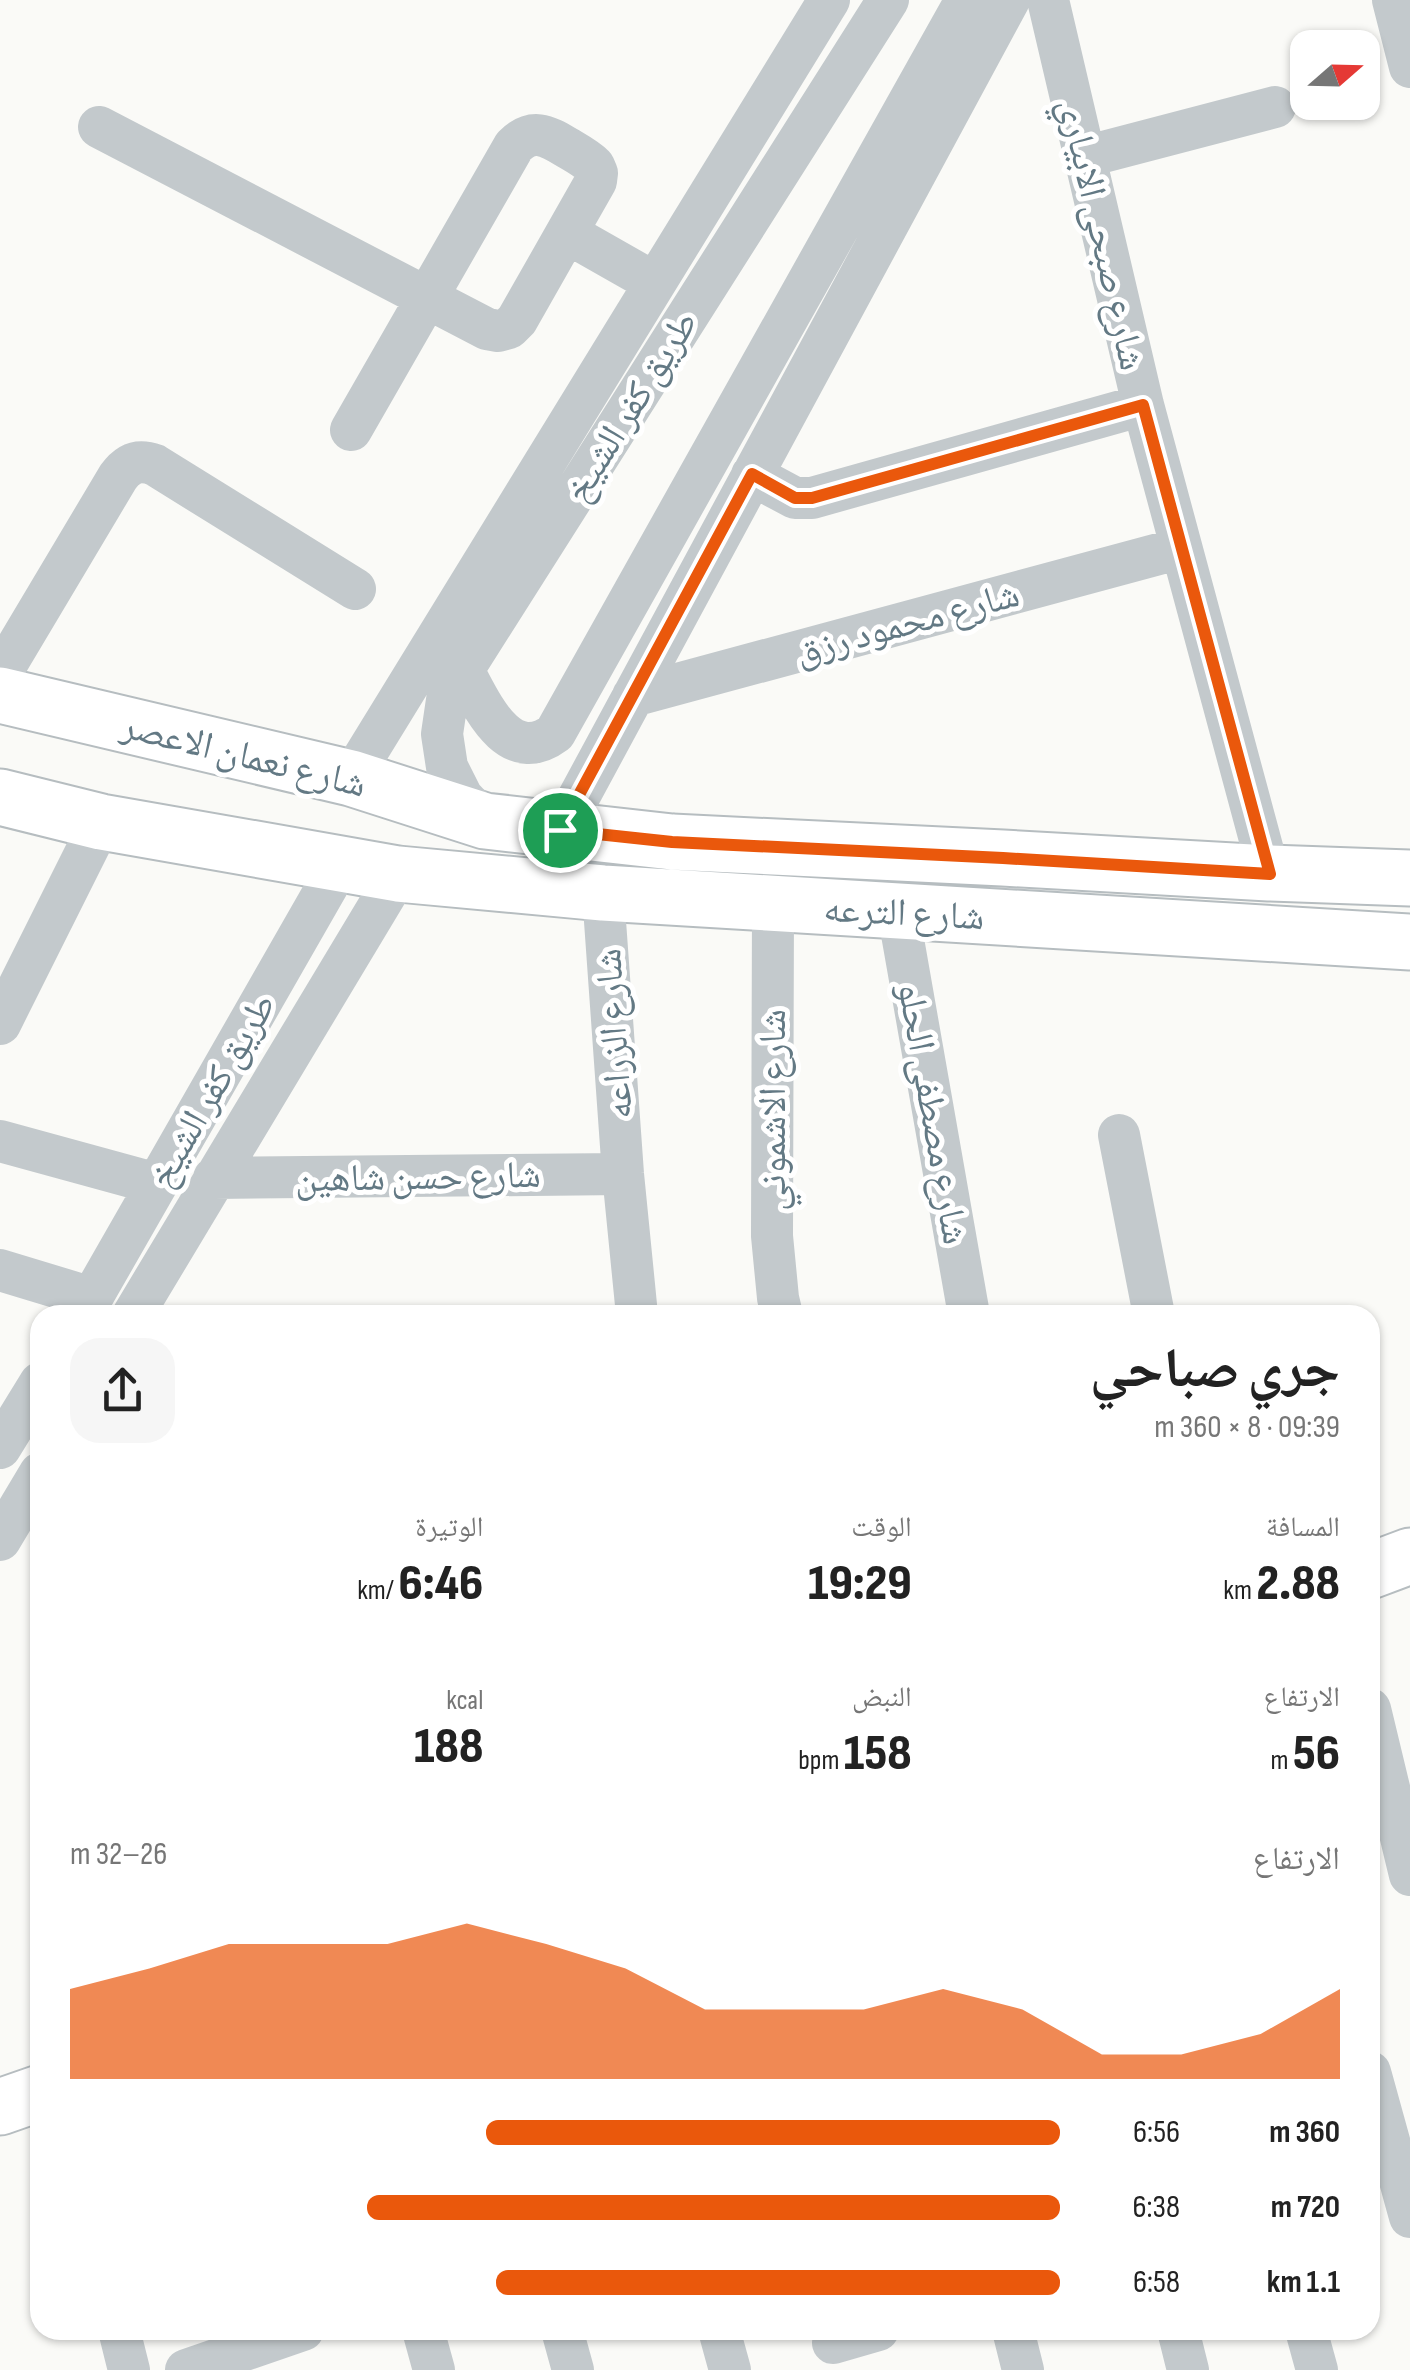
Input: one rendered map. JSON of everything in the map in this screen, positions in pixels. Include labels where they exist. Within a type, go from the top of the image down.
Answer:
[{"type":"main road","name":"شارع نعمان الاعصر","points":[[0,695],[351,778],[486,821]]},
{"type":"main road","points":[[2,802],[398,874]]},
{"type":"main road","name":"شارع الترعه","points":[[486,821],[672,842],[1410,878]]},
{"type":"main road","points":[[1003,858],[1004,918]]},
{"type":"main road","name":"شارع الترعه","points":[[398,874],[603,894],[1410,942]]},
{"type":"main road","points":[[1380,1567],[1410,1556]]},
{"type":"street","name":"طريق كفر الشيخ","points":[[351,778],[830,0]]},
{"type":"street","name":"طريق كفر الشيخ","points":[[486,821],[462,797],[446,767],[442,734],[447,700],[888,0]]},
{"type":"street","points":[[463,670],[497,728],[516,739],[534,743],[555,733],[966,0]]},
{"type":"street","points":[[560,830],[1009,0]]},
{"type":"street","name":"شارع صبحى الابياري","points":[[1048,0],[1143,405],[1270,874]]},
{"type":"street","points":[[1393,0],[1410,67]]},
{"type":"street","points":[[1084,157],[1275,107]]},
{"type":"street","points":[[99,126],[427,298],[487,329],[498,331],[517,320],[596,181],[598,173],[594,166],[545,135],[522,138],[514,146],[427,298],[350,430]]},
{"type":"street","points":[[567,233],[656,283]]},
{"type":"street","points":[[752,474],[795,498],[812,498],[1143,405]]},
{"type":"street","points":[[0,675],[118,477],[134,463],[145,461],[155,465],[355,589]]},
{"type":"street","name":"شارع محمود رزق","points":[[633,696],[1181,548]]},
{"type":"street","points":[[0,1024],[101,822]]},
{"type":"street","name":"طريق كفر الشيخ","points":[[88,1305],[340,864]]},
{"type":"street","name":"طريق كفر الشيخ","points":[[140,1305],[398,874]]},
{"type":"street","name":"شارع الزراعه","points":[[603,894],[622,1174],[636,1305]]},
{"type":"street","name":"شارع الاشموني","points":[[772,904],[772,1236],[780,1305]]},
{"type":"street","name":"شارع مصطفى الحلو","points":[[898,911],[967,1305]]},
{"type":"street","points":[[1120,1134],[1152,1305]]},
{"type":"street","points":[[0,1141],[157,1184]]},
{"type":"street","name":"شارع حسن شاهين","points":[[214,1178],[622,1174]]},
{"type":"street","points":[[0,1270],[82,1305]]},
{"type":"street","points":[[0,1448],[30,1399]]},
{"type":"street","points":[[0,1540],[30,1490]]},
{"type":"street","points":[[1380,1750],[1410,1874]]},
{"type":"street","points":[[1380,2108],[1410,2217]]},
{"type":"street","points":[[122,2340],[129,2370]]},
{"type":"street","points":[[425,2340],[434,2370]]},
{"type":"street","points":[[565,2340],[573,2370]]},
{"type":"street","points":[[722,2340],[730,2370]]},
{"type":"street","points":[[834,2343],[844,2340]]},
{"type":"street","points":[[1016,2340],[1024,2370]]},
{"type":"street","points":[[1180,2340],[1188,2370]]},
{"type":"street","points":[[1309,2340],[1317,2370]]},
{"type":"street","points":[[186,2370],[279,2343]]},
{"type":"route","points":[[1143,405],[1270,874],[672,842],[560,830],[752,474],[795,498],[812,498],[1143,405]]}]
